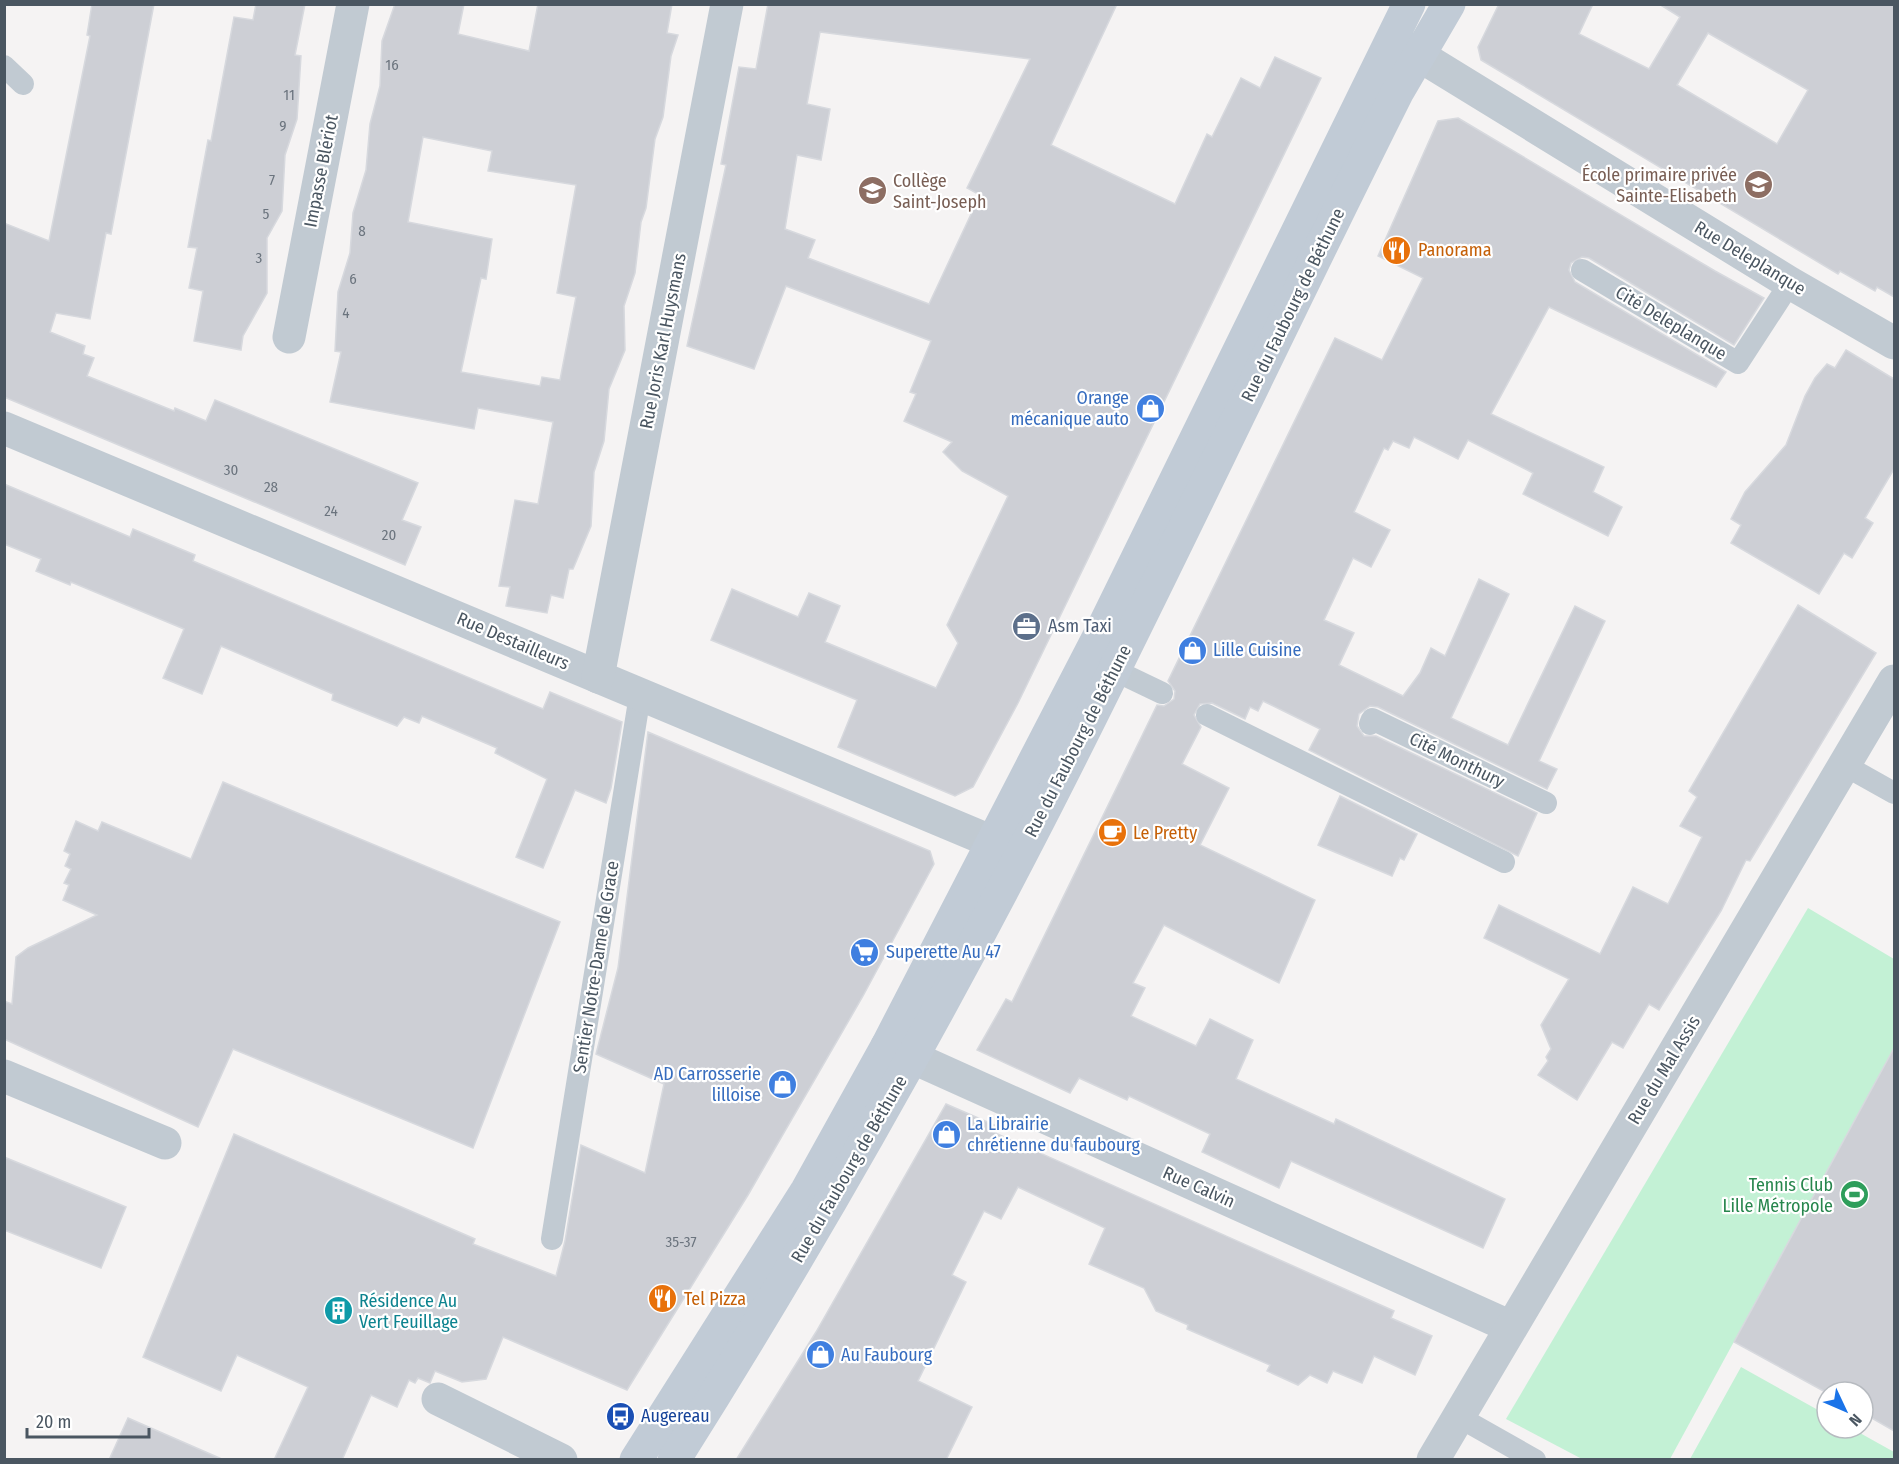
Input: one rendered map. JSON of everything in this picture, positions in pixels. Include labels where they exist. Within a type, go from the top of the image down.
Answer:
[{"type":"main road","name":"Rue du Faubourg de Béthune","points":[[674,1460],[841,1187],[900,1052],[1006,848],[1100,636],[1409,4]]},
{"type":"main road","name":"Rue du Faubourg de Béthune","points":[[1006,848],[1114,670],[1397,93],[1449,4]]},
{"type":"main road","name":"Rue du Faubourg de Béthune","points":[[636,1460],[783,1229],[900,1052]]},
{"type":"street","name":"Impasse Blériot","points":[[289,337],[352,4]]},
{"type":"street","name":"Rue Joris Karl Huysmans","points":[[598,677],[727,4]]},
{"type":"street","name":"Rue Deleplanque","points":[[1393,39],[1790,283],[1894,343]]},
{"type":"street","name":"Rue Destailleurs","points":[[4,428],[1006,848]]},
{"type":"street","name":"Rue du Mal Assis","points":[[1433,1460],[1894,681]]},
{"type":"street","name":"Rue Calvin","points":[[900,1052],[1511,1328]]},
{"type":"street","points":[[4,1076],[165,1143]]},
{"type":"street","points":[[438,1399],[561,1460]]},
{"type":"lane","points":[[4,66],[23,84]]},
{"type":"lane","name":"Cité Deleplanque","points":[[1582,270],[1738,363],[1790,283]]},
{"type":"lane","points":[[1114,670],[1162,693]]},
{"type":"lane","name":"Sentier Notre-Dame de Grace","points":[[552,1239],[640,694]]},
{"type":"lane","points":[[1207,715],[1343,777],[1504,862]]},
{"type":"lane","name":"Cité Monthury","points":[[1370,724],[1372,719],[1546,803]]},
{"type":"lane","points":[[1844,765],[1894,793]]},
{"type":"lane","points":[[1459,1417],[1535,1460]]},
{"type":"green space","points":[[1808,908],[1894,959],[1894,1048],[1670,1459],[1582,1459],[1506,1419]]},
{"type":"green space","points":[[1741,1367],[1815,1408],[1815,1440],[1872,1440],[1894,1452],[1894,1459],[1690,1459]]},
{"type":"building","points":[[92,4],[154,4],[111,234],[106,233],[90,319],[56,313],[50,332],[85,346],[83,354],[94,358],[87,376],[174,411],[175,408],[206,421],[215,400],[418,483],[402,520],[421,527],[405,565],[4,397],[4,223],[49,241],[90,36],[87,35]]},
{"type":"building","points":[[256,4],[305,4],[295,55],[301,56],[297,119],[285,155],[282,211],[267,238],[267,293],[243,336],[241,350],[194,341],[203,291],[189,288],[197,248],[188,247],[234,17],[253,20]]},
{"type":"building","points":[[395,4],[464,4],[458,34],[529,51],[538,4],[672,4],[667,33],[678,35],[671,56],[663,117],[655,139],[635,273],[624,306],[625,350],[609,389],[604,441],[594,472],[591,526],[573,569],[569,569],[563,598],[551,595],[547,613],[506,606],[510,587],[499,586],[515,500],[538,504],[553,422],[478,408],[474,429],[330,402],[341,352],[335,351],[338,292],[350,253],[353,213],[366,170],[370,124],[380,86],[382,41]],"holes":[[[423,137],[492,151],[488,171],[576,185],[557,293],[576,297],[560,380],[542,377],[540,386],[461,372],[481,278],[486,279],[492,239],[408,222]]]},
{"type":"building","points":[[768,4],[1117,4],[1051,145],[1175,204],[1207,134],[1212,137],[1241,78],[1260,88],[1275,57],[1321,78],[1018,703],[973,787],[955,796],[838,747],[857,700],[711,640],[732,589],[798,617],[809,593],[840,606],[825,642],[936,688],[958,643],[947,625],[1008,496],[962,471],[943,452],[952,442],[904,421],[916,394],[910,392],[931,341],[786,286],[754,369],[687,346],[726,165],[721,164],[739,67],[756,69]],"holes":[[[820,32],[1030,59],[967,188],[980,195],[929,304],[808,258],[815,240],[785,229],[797,155],[821,160],[830,109],[807,104]]]},
{"type":"building","name":"École primaire privée Sainte-Elisabeth","points":[[1499,4],[1593,4],[1579,34],[1649,69],[1680,17],[1659,4],[1894,4],[1894,297],[1877,287],[1875,291],[1840,271],[1838,274],[1481,60],[1478,47]],"holes":[[[1708,33],[1808,90],[1777,144],[1677,85]]]},
{"type":"building","points":[[1458,118],[1764,298],[1734,345],[1589,258],[1582,257],[1571,263],[1569,270],[1575,282],[1726,372],[1716,387],[1549,307],[1491,414],[1604,467],[1593,492],[1622,507],[1608,536],[1523,494],[1533,473],[1468,440],[1458,459],[1414,437],[1409,448],[1393,441],[1388,450],[1384,448],[1354,512],[1390,530],[1371,567],[1353,558],[1324,620],[1354,633],[1339,665],[1403,696],[1420,673],[1431,648],[1445,656],[1479,579],[1509,594],[1451,718],[1508,745],[1575,606],[1605,621],[1539,761],[1557,769],[1547,789],[1378,707],[1370,706],[1359,714],[1357,726],[1364,736],[1376,736],[1537,813],[1518,856],[1309,750],[1320,729],[1263,701],[1258,711],[1250,707],[1245,719],[1212,703],[1200,704],[1194,715],[1201,727],[1182,764],[1229,788],[1200,845],[1315,900],[1279,983],[1164,925],[1133,983],[1145,988],[1131,1016],[1196,1046],[1210,1019],[1253,1040],[1236,1079],[1334,1124],[1336,1119],[1505,1199],[1483,1248],[1291,1161],[1279,1188],[1202,1152],[1210,1134],[1129,1096],[1127,1100],[1079,1078],[1070,1093],[977,1050],[1006,999],[1012,1002],[1157,705],[1164,706],[1174,699],[1175,691],[1168,681],[1335,338],[1382,360],[1423,278],[1378,256],[1438,121]]},
{"type":"building","points":[[1846,350],[1894,379],[1894,469],[1865,518],[1873,523],[1852,558],[1844,553],[1819,594],[1731,543],[1741,525],[1731,519],[1745,492],[1786,445],[1805,396],[1815,378],[1827,364],[1835,368]]},
{"type":"building","points":[[4,484],[130,537],[133,529],[195,555],[193,561],[543,709],[550,692],[622,722],[611,788],[606,803],[575,790],[543,868],[516,857],[547,779],[495,753],[497,748],[422,716],[419,723],[404,717],[397,726],[332,700],[333,694],[221,646],[202,694],[163,678],[184,629],[71,582],[70,585],[36,571],[41,559],[4,544]]},
{"type":"building","points":[[1798,605],[1876,653],[1750,861],[1746,860],[1721,911],[1659,1010],[1649,1004],[1623,1048],[1612,1042],[1577,1100],[1538,1075],[1548,1061],[1546,1057],[1551,1049],[1541,1025],[1569,979],[1484,938],[1499,905],[1600,954],[1633,887],[1668,904],[1702,837],[1680,826],[1697,797],[1689,791]]},
{"type":"building","points":[[648,732],[930,851],[934,864],[863,996],[748,1195],[627,1390],[503,1337],[486,1379],[462,1382],[435,1371],[430,1383],[418,1378],[415,1383],[409,1380],[397,1407],[371,1395],[342,1460],[274,1460],[308,1387],[237,1355],[221,1391],[143,1357],[234,1134],[475,1239],[473,1244],[556,1276],[565,1241],[581,1145],[645,1173],[664,1084],[596,1054],[618,968]]},
{"type":"building","points":[[223,782],[560,922],[473,1148],[233,1049],[198,1127],[4,1039],[4,1001],[12,1004],[16,957],[28,948],[97,915],[63,900],[69,885],[64,883],[71,869],[65,866],[70,854],[64,851],[76,821],[98,831],[102,822],[191,859]]},
{"type":"building","points":[[1340,796],[1417,834],[1404,860],[1400,858],[1392,876],[1318,845]]},
{"type":"building","name":"Tennis Club Lille Métropole","points":[[1894,1048],[1894,1431],[1875,1420],[1875,1380],[1815,1380],[1815,1386],[1734,1342]]},
{"type":"building","points":[[946,1104],[997,1126],[993,1132],[1394,1311],[1391,1318],[1432,1336],[1415,1375],[1374,1356],[1362,1383],[1333,1371],[1327,1383],[1310,1375],[1298,1385],[1267,1371],[1270,1365],[1187,1329],[1188,1325],[1156,1311],[1144,1288],[1089,1264],[1105,1228],[1018,1187],[1001,1219],[984,1211],[952,1275],[966,1282],[918,1381],[972,1407],[946,1460],[736,1460],[816,1332]]},
{"type":"building","points":[[4,1157],[126,1207],[101,1268],[4,1230]]},
{"type":"building","points":[[128,1418],[224,1460],[109,1460]]},
{"type":"place","name":"École primaire privée Sainte-Elisabeth","points":[[1758,185]]},
{"type":"place","name":"Collège Saint-Joseph","points":[[872,191]]},
{"type":"place","name":"Panorama","points":[[1397,250]]},
{"type":"place","name":"Orange mécanique auto","points":[[1150,408]]},
{"type":"place","name":"Asm Taxi","points":[[1027,626]]},
{"type":"place","name":"Lille Cuisine","points":[[1192,650]]},
{"type":"place","name":"Le Pretty","points":[[1112,833]]},
{"type":"place","name":"Superette Au 47","points":[[865,952]]},
{"type":"place","name":"AD Carrosserie lilloise","points":[[782,1084]]},
{"type":"place","name":"La Librairie chrétienne du faubourg","points":[[946,1134]]},
{"type":"place","name":"Tennis Club Lille Métropole","points":[[1854,1195]]},
{"type":"place","name":"Tel Pizza","points":[[663,1299]]},
{"type":"place","name":"Résidence Au Vert Feuillage","points":[[338,1311]]},
{"type":"place","name":"Au Faubourg","points":[[820,1355]]},
{"type":"place","name":"Augereau","points":[[620,1416]]}]
